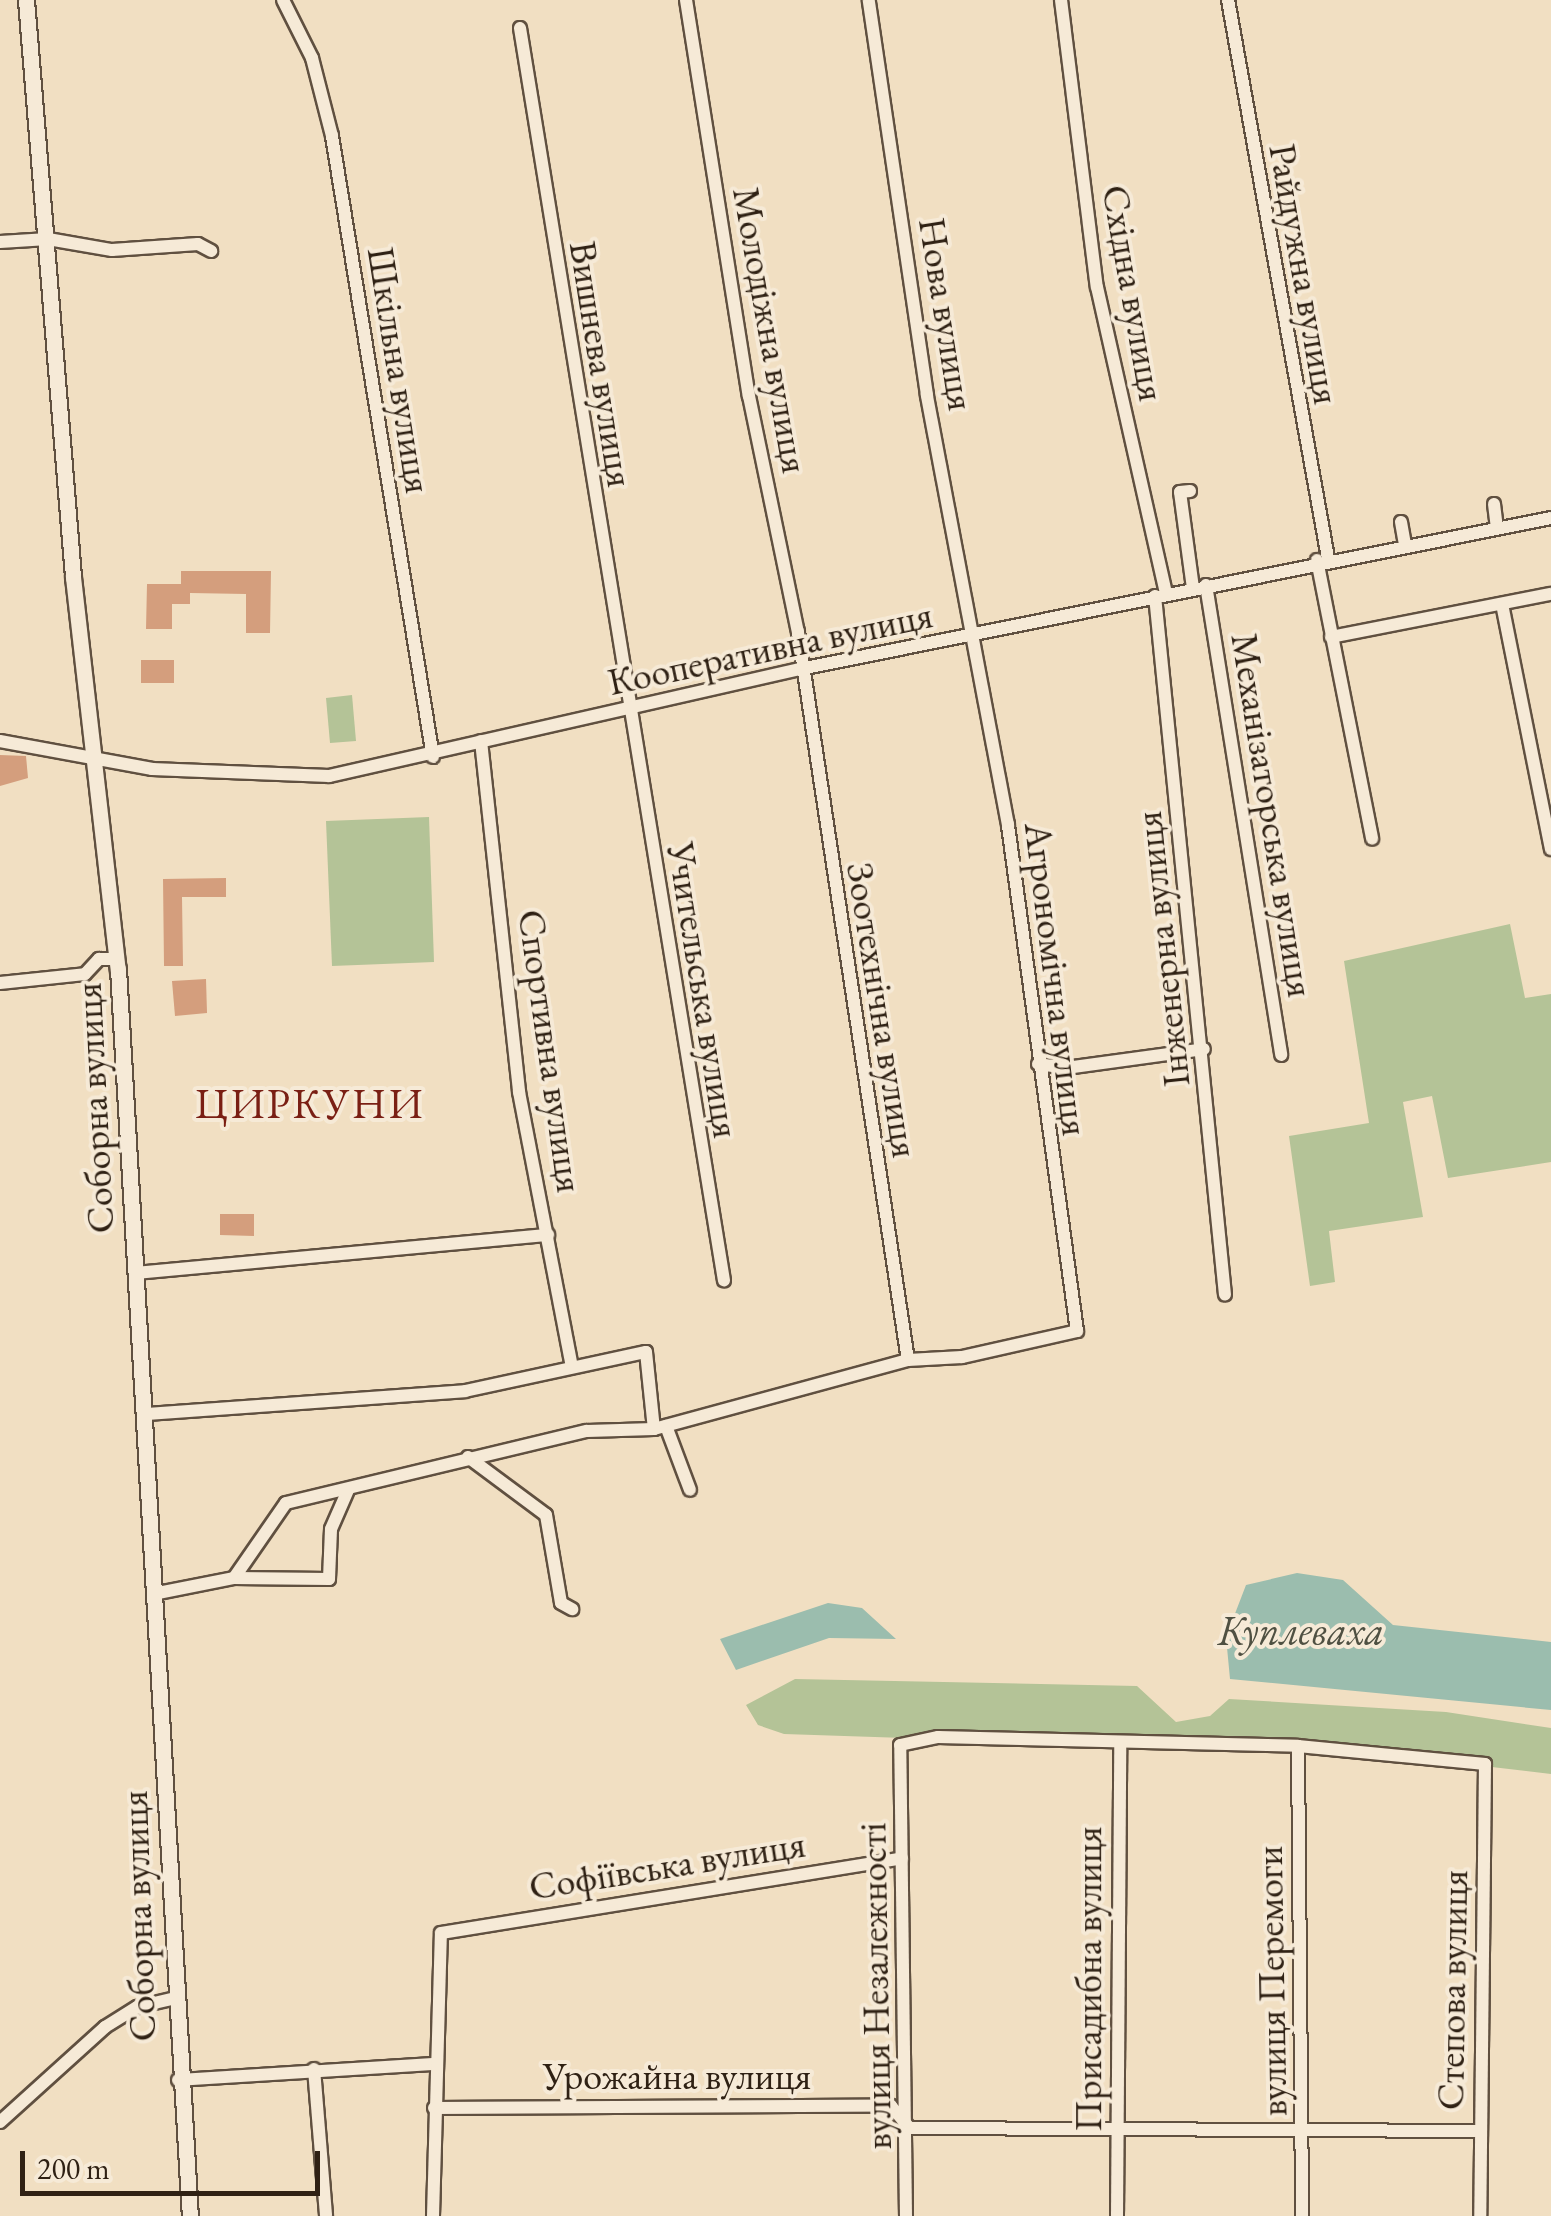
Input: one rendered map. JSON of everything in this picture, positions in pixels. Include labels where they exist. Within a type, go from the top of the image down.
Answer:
[{"type":"street","name":"Соборна вулиця","points":[[26,0],[73,577],[98,763],[117,959],[146,1414],[172,1999],[190,2216]]},
{"type":"street","name":"Шкільна вулиця","points":[[283,0],[312,58],[332,136],[433,756]]},
{"type":"street","name":"Молодіжна вулиця","points":[[686,0],[800,669]]},
{"type":"street","name":"Нова вулиця","points":[[868,0],[927,395],[973,619],[970,635]]},
{"type":"street","name":"Східна вулиця","points":[[1061,0],[1097,287],[1161,595]]},
{"type":"street","name":"Райдужна вулиця","points":[[1228,0],[1322,559],[1331,636],[1372,840]]},
{"type":"street","name":"Вишнева вулиця","points":[[520,28],[628,710]]},
{"type":"street","points":[[0,242],[48,239],[211,251]]},
{"type":"street","name":"Механізаторська вулиця","points":[[1190,491],[1180,492],[1200,586],[1281,1055]]},
{"type":"street","points":[[1494,504],[1497,528]]},
{"type":"street","name":"Кооперативна вулиця","points":[[0,741],[98,763],[328,776],[433,756],[800,669],[1322,559],[1551,518]]},
{"type":"street","points":[[1402,522],[1405,544]]},
{"type":"street","points":[[1331,636],[1551,594]]},
{"type":"street","name":"Інженерна вулиця","points":[[1161,595],[1226,1295]]},
{"type":"street","points":[[1502,604],[1551,850]]},
{"type":"street","name":"Агрономічна вулиця","points":[[908,1360],[962,1357],[1077,1331],[1008,824],[970,635]]},
{"type":"street","name":"Зоотехнічна вулиця","points":[[800,669],[908,1360]]},
{"type":"street","name":"Учительська вулиця","points":[[628,710],[724,1280]]},
{"type":"street","name":"Спортивна вулиця","points":[[480,742],[519,1092],[572,1367]]},
{"type":"street","points":[[0,983],[85,974],[99,959],[117,959]]},
{"type":"street","points":[[1038,1064],[1066,1068],[1204,1049]]},
{"type":"street","points":[[136,1272],[548,1235]]},
{"type":"street","points":[[146,1414],[465,1390],[646,1352],[660,1427],[690,1490]]},
{"type":"street","points":[[234,1578],[286,1503],[468,1456],[587,1431],[660,1427],[908,1360]]},
{"type":"street","points":[[468,1456],[546,1514],[562,1603],[572,1609]]},
{"type":"street","points":[[153,1594],[234,1578],[329,1579],[331,1528],[348,1490]]},
{"type":"street","name":"вулиця Незалежності","points":[[906,2216],[909,2128],[901,1739],[1120,1742]]},
{"type":"street","points":[[1120,1742],[1298,1746]]},
{"type":"street","name":"Присадибна вулиця","points":[[1116,2216],[1120,1742]]},
{"type":"street","name":"Степова вулиця","points":[[1298,1746],[1485,1764],[1480,2216]]},
{"type":"street","name":"вулиця Перемоги","points":[[1298,1746],[1302,2216]]},
{"type":"street","name":"Софіївська вулиця","points":[[435,2064],[441,1933],[902,1858]]},
{"type":"street","points":[[0,2122],[105,2028],[137,2007],[172,1999]]},
{"type":"street","points":[[178,2080],[435,2064],[432,2216]]},
{"type":"street","points":[[314,2070],[326,2216]]},
{"type":"street","name":"Урожайна вулиця","points":[[434,2108],[891,2106],[909,2128]]},
{"type":"street","points":[[909,2128],[1302,2133],[1481,2130]]},
{"type":"shaded area","points":[[352,695],[356,741],[330,743],[326,698]]},
{"type":"shaded area","points":[[429,817],[434,962],[332,966],[326,821]]},
{"type":"shaded area","points":[[1510,924],[1525,998],[1551,994],[1551,1162],[1448,1178],[1432,1096],[1403,1102],[1423,1217],[1329,1231],[1335,1282],[1310,1286],[1289,1136],[1369,1123],[1344,961]]},
{"type":"shaded area","points":[[795,1679],[1137,1686],[1176,1722],[1210,1716],[1229,1699],[1446,1712],[1551,1728],[1551,1774],[1381,1754],[784,1734],[758,1725],[746,1705]]},
{"type":"water","name":"Куплеваха","points":[[1297,1573],[1343,1580],[1393,1625],[1551,1642],[1551,1710],[1230,1679],[1226,1637],[1246,1585]]},
{"type":"water","points":[[828,1603],[862,1608],[896,1639],[829,1638],[736,1670],[720,1639]]},
{"type":"building","points":[[181,571],[271,571],[270,633],[246,633],[246,594],[190,593],[190,604],[172,604],[172,629],[146,629],[147,584],[181,584]]},
{"type":"building","points":[[141,660],[174,660],[174,683],[141,683]]},
{"type":"building","points":[[0,755],[26,756],[28,778],[0,786]]},
{"type":"building","points":[[226,878],[226,897],[182,897],[183,966],[164,966],[163,879]]},
{"type":"building","points":[[206,979],[207,1013],[175,1016],[172,981]]},
{"type":"building","points":[[220,1214],[254,1214],[254,1236],[220,1235]]},
{"type":"district","name":"ЦИРКУНИ","points":[[310,1104]]}]
